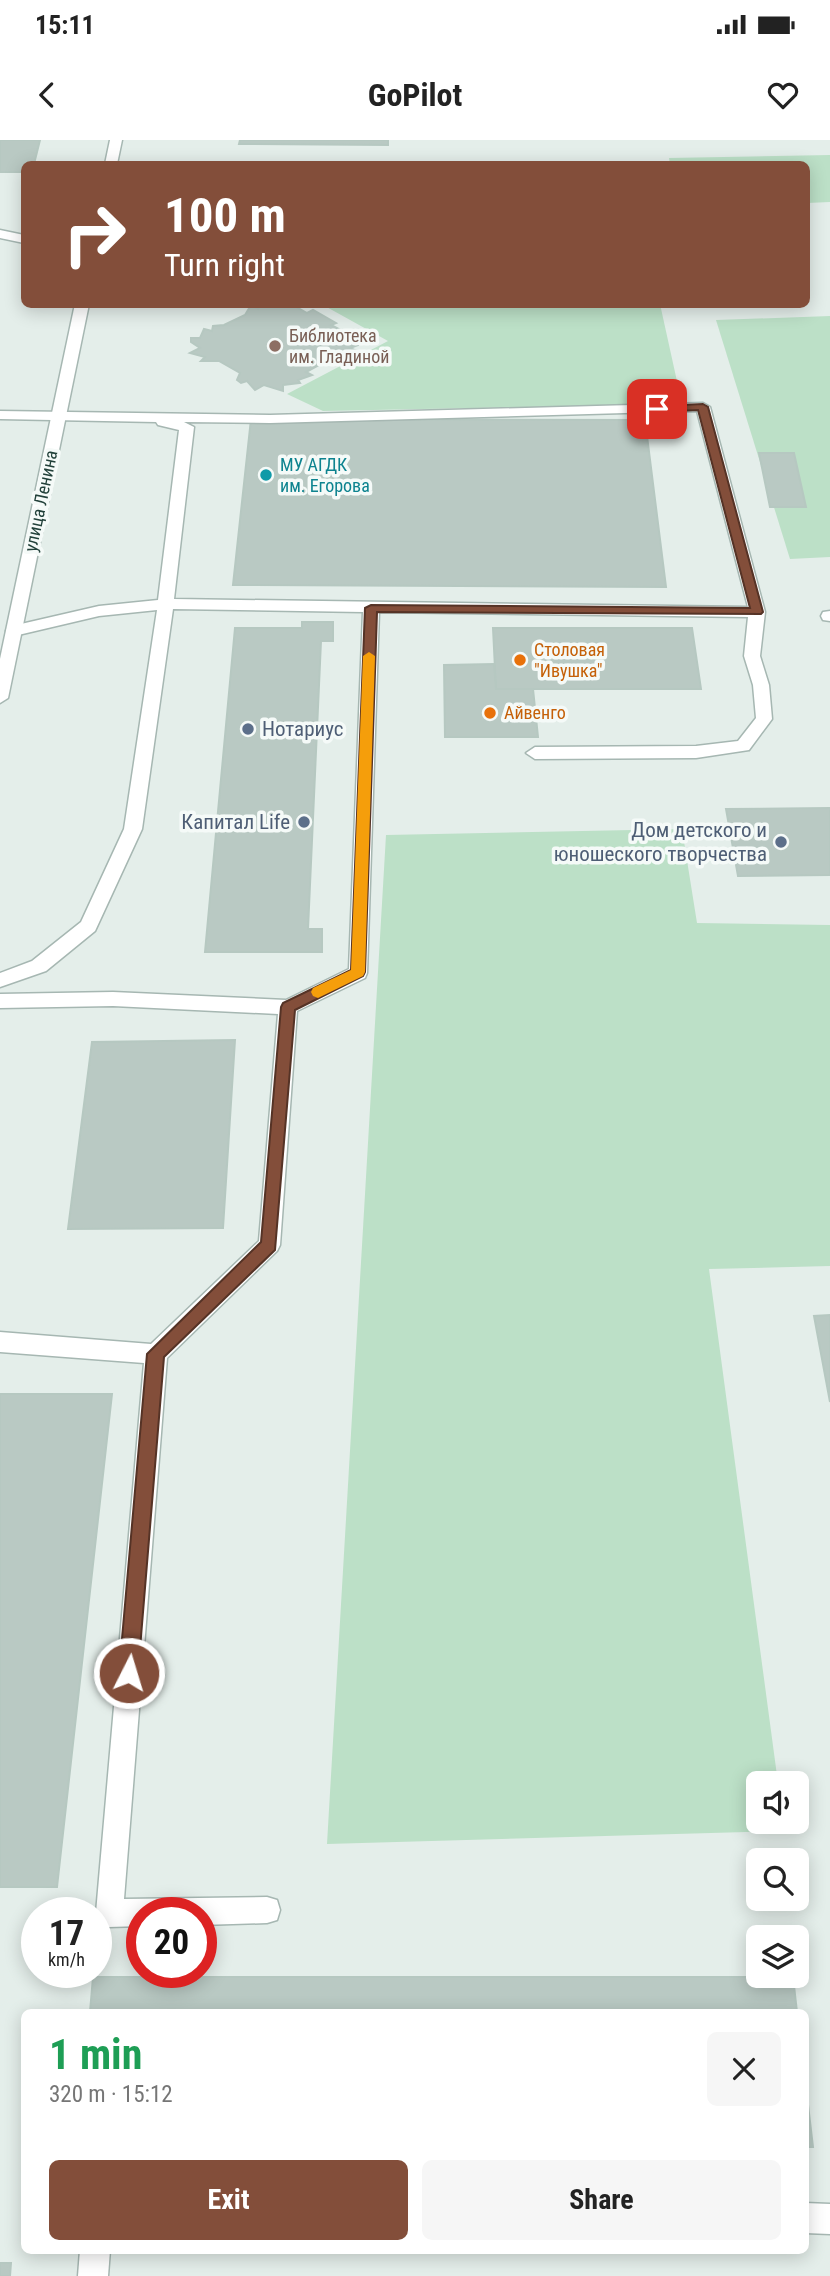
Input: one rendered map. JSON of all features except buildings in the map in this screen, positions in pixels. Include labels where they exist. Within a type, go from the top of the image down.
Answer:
[{"type":"street","points":[[112,161],[116,140]]},
{"type":"street","points":[[0,234],[21,238]]},
{"type":"street","name":"улица Ленина","points":[[0,698],[81,308]]},
{"type":"street","points":[[0,415],[270,419],[703,407],[757,612],[752,656],[761,685],[764,719],[743,746],[696,752],[535,753]]},
{"type":"street","points":[[0,980],[39,966],[88,926],[133,829],[160,653],[187,427],[132,415]]},
{"type":"street","points":[[14,631],[99,611],[164,604],[757,612]]},
{"type":"street","points":[[0,1001],[113,999],[288,1007],[358,972],[371,608]]},
{"type":"street","points":[[267,1910],[108,1913],[156,1354],[269,1245],[288,1007]]},
{"type":"street","points":[[0,1342],[156,1354]]},
{"type":"street","points":[[809,2218],[830,2219]]},
{"type":"street","points":[[93,2276],[95,2254]]},
{"type":"green space","points":[[830,155],[830,202],[810,203],[810,161],[670,161],[669,158]]},
{"type":"green space","points":[[328,308],[661,308],[682,404],[323,411],[287,394],[388,341]]},
{"type":"green space","points":[[830,316],[830,557],[790,559],[716,320]]},
{"type":"green space","points":[[682,829],[697,923],[830,925],[830,1266],[709,1269],[776,1771],[746,1771],[746,1832],[327,1844],[386,835]]},
{"type":"slow traffic","points":[[318,992],[358,972],[369,656]]},
{"type":"place","name":"Библиотека им. Гладиной","points":[[275,346]]},
{"type":"place","name":"МУ АГДК им. Егорова","points":[[266,475]]},
{"type":"place","name":"Столовая \"Ивушка\"","points":[[520,660]]},
{"type":"place","name":"Айвенго","points":[[490,713]]},
{"type":"place","name":"Нотариус","points":[[248,729]]},
{"type":"place","name":"Капитал Life","points":[[304,822]]},
{"type":"place","name":"Дом детского и юношеского творчества","points":[[781,842]]},
{"type":"route","points":[[129,1673],[156,1354],[269,1245],[288,1007],[358,972],[371,608],[757,612],[703,407],[657,409]]}]
